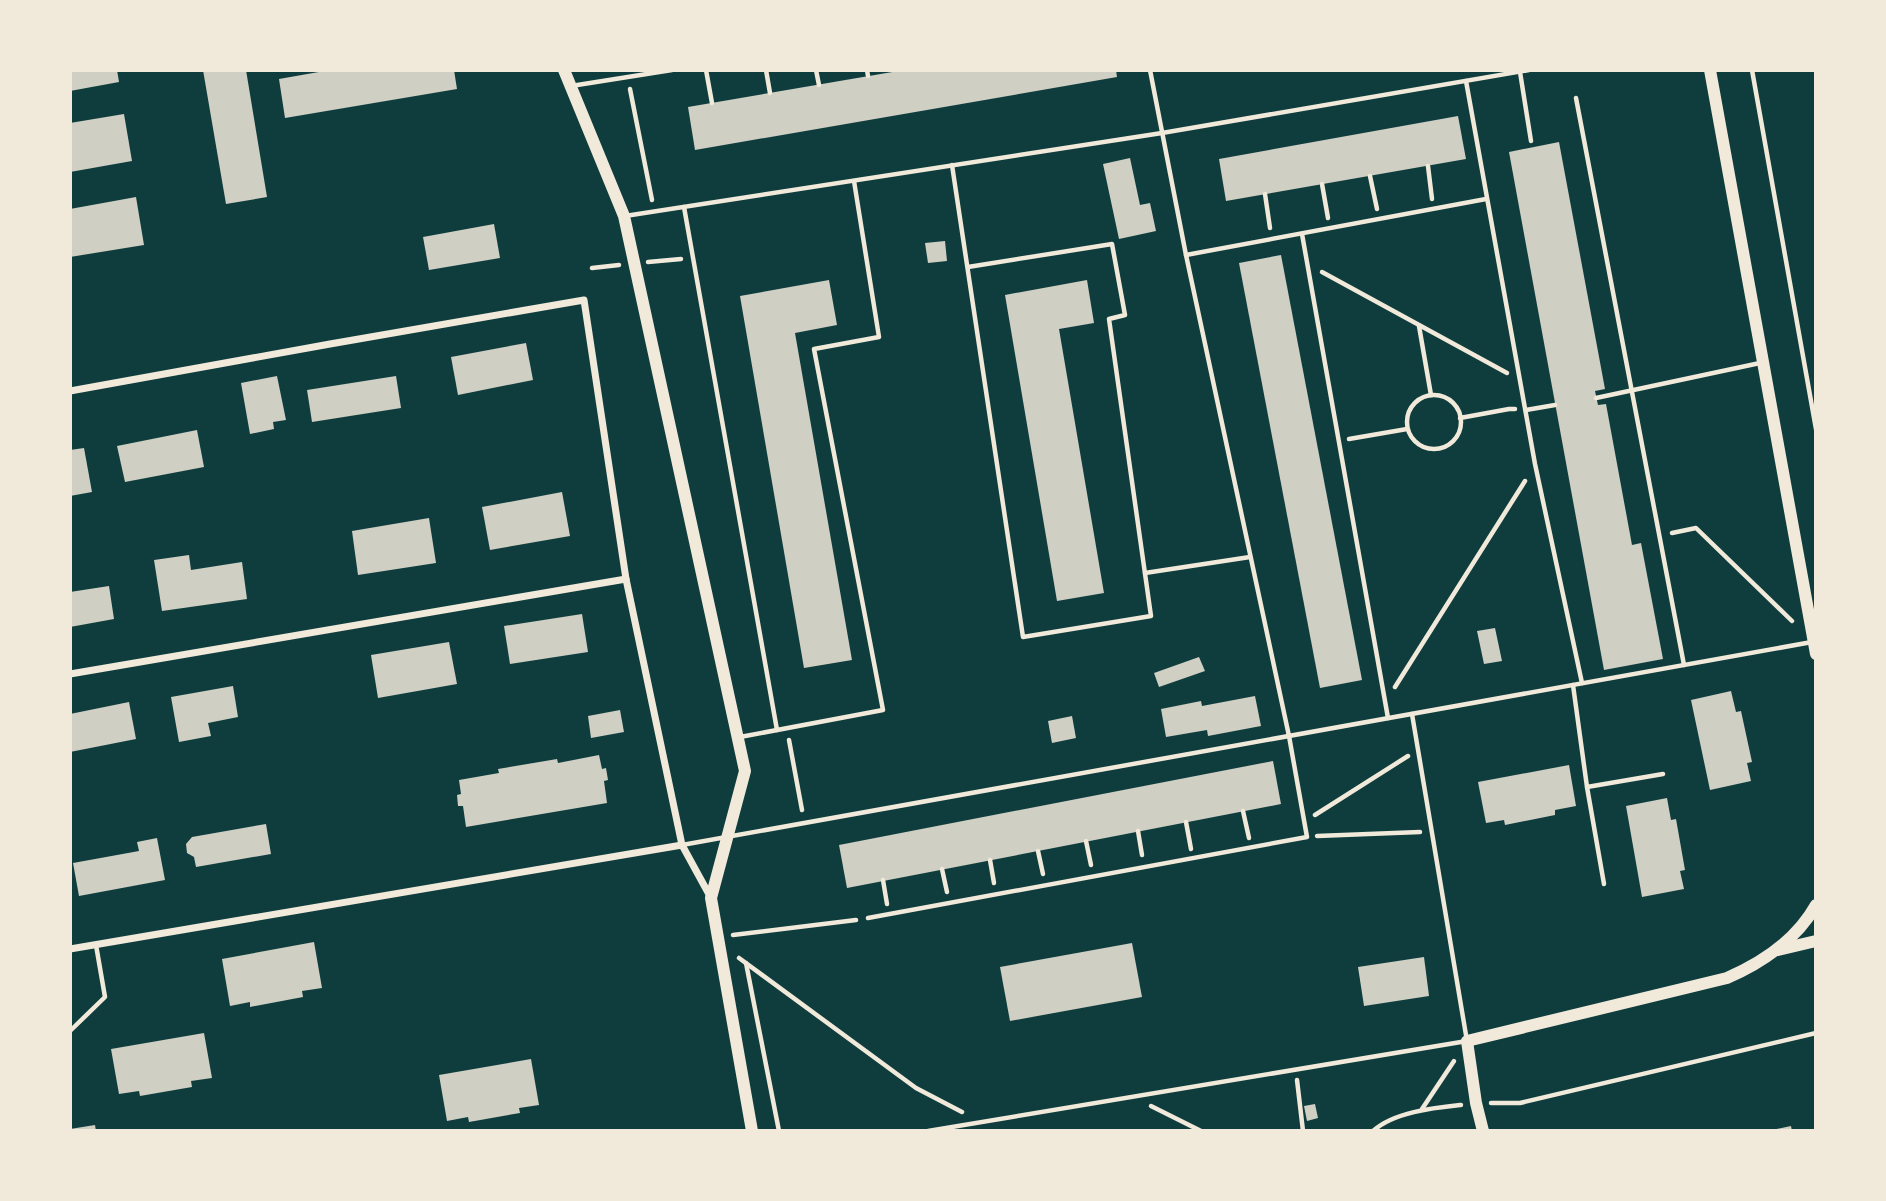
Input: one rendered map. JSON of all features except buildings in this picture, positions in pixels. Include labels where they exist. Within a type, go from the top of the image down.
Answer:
[{"type":"street","points":[[564,70],[624,216],[745,772],[711,898]]},
{"type":"street","points":[[1710,70],[1814,648]]},
{"type":"street","points":[[70,391],[584,300],[626,579],[682,845],[711,898],[752,1131]]},
{"type":"street","points":[[70,674],[626,579]]},
{"type":"street","points":[[70,949],[682,845]]},
{"type":"street","points":[[1483,1131],[1466,1041],[1727,978],[1756,964],[1774,951],[1802,925],[1816,905]]},
{"type":"street","points":[[1774,951],[1816,940]]},
{"type":"lane","points":[[570,86],[672,70]]},
{"type":"lane","points":[[869,918],[1307,836],[1289,736],[1186,255],[1150,70]]},
{"type":"lane","points":[[624,216],[1161,133],[1529,70]]},
{"type":"lane","points":[[1520,72],[1531,141]]},
{"type":"lane","points":[[1466,81],[1535,464],[1582,683]]},
{"type":"lane","points":[[1576,98],[1684,665]]},
{"type":"lane","points":[[952,165],[1023,638],[1151,616],[1109,319],[1125,316],[1112,244],[968,267]]},
{"type":"lane","points":[[737,738],[883,710],[814,349],[879,337],[854,181]]},
{"type":"lane","points":[[1186,255],[1486,199]]},
{"type":"lane","points":[[684,207],[777,730]]},
{"type":"lane","points":[[1302,233],[1388,718]]},
{"type":"lane","points":[[1596,398],[1763,362]]},
{"type":"lane","points":[[1526,410],[1555,405]]},
{"type":"lane","points":[[1145,573],[1250,556]]},
{"type":"lane","points":[[682,845],[1684,665],[1814,648]]},
{"type":"lane","points":[[1573,685],[1604,884]]},
{"type":"lane","points":[[928,1131],[1466,1041],[1412,714]]},
{"type":"lane","points":[[1587,787],[1662,774]]},
{"type":"lane","points":[[70,1031],[105,997],[96,944]]},
{"type":"path","points":[[706,70],[712,103]]},
{"type":"path","points":[[766,70],[770,93]]},
{"type":"path","points":[[816,70],[819,85]]},
{"type":"path","points":[[1752,70],[1816,429]]},
{"type":"path","points":[[628,77],[655,211]]},
{"type":"path","points":[[1428,166],[1433,209]]},
{"type":"path","points":[[1370,176],[1378,219]]},
{"type":"path","points":[[1322,184],[1329,228]]},
{"type":"path","points":[[1265,194],[1272,239]]},
{"type":"path","points":[[1307,264],[1521,380]]},
{"type":"path","points":[[1419,325],[1431,396]]},
{"type":"path","points":[[1431,396],[1445,397],[1451,401],[1460,418],[1458,434],[1452,442],[1436,449],[1426,449],[1418,444],[1407,429],[1406,420],[1413,404],[1419,399],[1431,396]]},
{"type":"path","points":[[1460,418],[1509,409],[1526,410]]},
{"type":"path","points":[[1339,440],[1407,429]]},
{"type":"path","points":[[1385,702],[1535,464]]},
{"type":"path","points":[[1660,535],[1696,528],[1814,648]]},
{"type":"path","points":[[787,729],[804,823]]},
{"type":"path","points":[[1304,822],[1418,750]]},
{"type":"path","points":[[1243,811],[1251,848]]},
{"type":"path","points":[[1186,822],[1193,858]]},
{"type":"path","points":[[1138,831],[1144,867]]},
{"type":"path","points":[[1307,836],[1432,832]]},
{"type":"path","points":[[1086,841],[1093,877]]},
{"type":"path","points":[[1038,851],[1045,886]]},
{"type":"path","points":[[990,860],[997,894]]},
{"type":"path","points":[[942,869],[949,903]]},
{"type":"path","points":[[883,880],[889,914]]},
{"type":"path","points":[[718,940],[869,918]]},
{"type":"path","points":[[718,940],[916,1087],[980,1122]]},
{"type":"path","points":[[745,962],[779,1131]]},
{"type":"path","points":[[1373,1131],[1380,1124],[1421,1110],[1476,1103],[1520,1103],[1816,1033]]},
{"type":"path","points":[[1421,1110],[1466,1041]]},
{"type":"path","points":[[1296,1070],[1303,1131]]},
{"type":"path","points":[[1133,1097],[1201,1131]]}]
